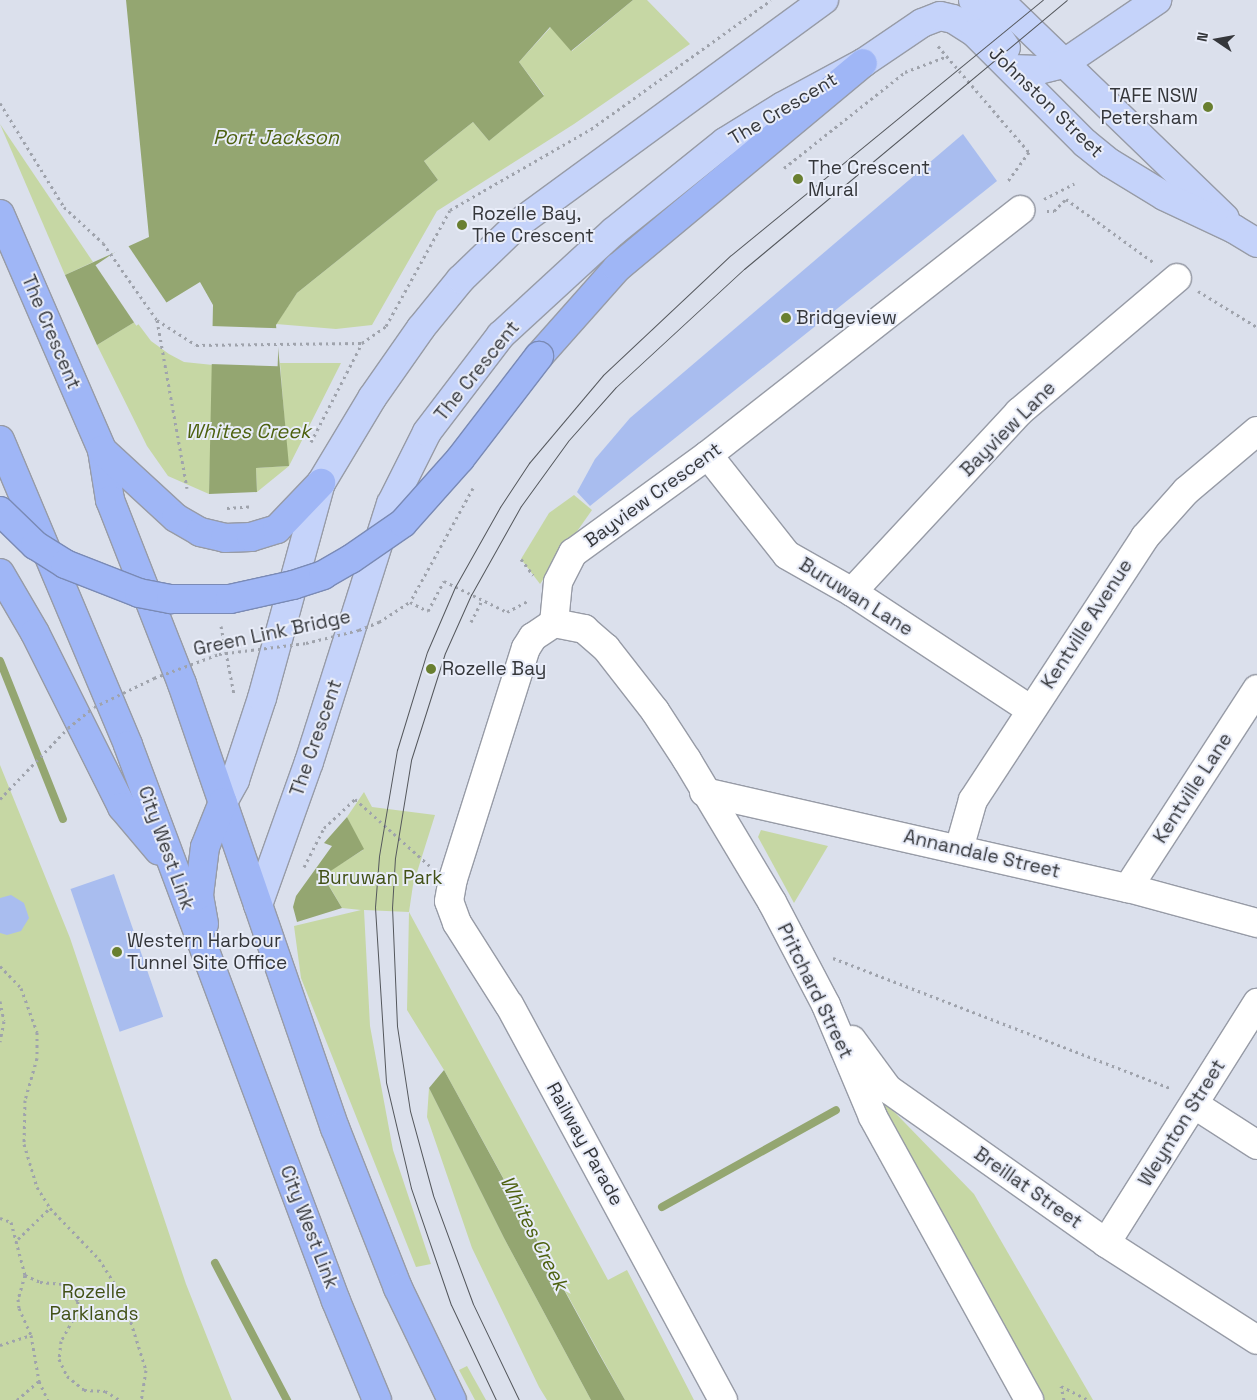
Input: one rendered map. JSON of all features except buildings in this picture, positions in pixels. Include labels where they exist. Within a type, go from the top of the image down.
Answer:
[{"type":"highway","points":[[0,511],[35,545],[65,564],[139,593],[171,599],[230,599],[293,585],[323,575],[351,559],[403,523],[460,458],[539,356],[617,268],[863,62]]},
{"type":"highway","name":"The Crescent","points":[[0,214],[102,450]]},
{"type":"highway","name":"City West Link","points":[[0,440],[93,656],[336,1302],[377,1400]]},
{"type":"highway","points":[[102,450],[176,518],[200,532],[225,538],[251,537],[277,529],[321,483]]},
{"type":"highway","points":[[102,450],[110,500],[182,684],[229,791],[258,905],[353,1173],[398,1288],[452,1400]]},
{"type":"highway","points":[[0,573],[35,633],[122,807],[172,867]]},
{"type":"highway","points":[[210,963],[199,895],[205,847],[229,791]]},
{"type":"main road","points":[[229,791],[262,698],[321,483],[372,398],[421,328],[461,279],[519,223],[824,0]]},
{"type":"main road","points":[[973,0],[1004,43],[1012,69],[1039,70],[1063,64],[1157,0]]},
{"type":"main road","name":"Johnston Street","points":[[999,0],[1063,64],[1181,173],[1234,228]]},
{"type":"main road","name":"Johnston Street","points":[[940,16],[966,26],[1012,69],[1085,143],[1110,163],[1164,196],[1234,228],[1257,243]]},
{"type":"main road","name":"The Crescent","points":[[258,905],[309,762],[391,504],[427,432],[501,335],[613,232],[725,142],[783,106],[863,62],[922,22],[940,16]]},
{"type":"street","name":"Bayview Crescent","points":[[555,610],[564,566],[573,553],[708,455],[1021,210]]},
{"type":"street","name":"Bayview Lane","points":[[852,592],[1019,412],[1177,278]]},
{"type":"street","name":"Kentville Avenue","points":[[959,849],[973,800],[1126,563],[1162,514],[1252,444]]},
{"type":"street","name":"Buruwan Lane","points":[[708,455],[787,555],[852,592],[1031,710]]},
{"type":"street","name":"Pritchard Street","points":[[555,610],[584,629],[606,648],[656,711],[792,942],[826,1005],[873,1117],[1029,1400]]},
{"type":"street","points":[[451,884],[526,648],[555,610]]},
{"type":"street","name":"Kentville Lane","points":[[1128,888],[1257,688]]},
{"type":"street","name":"Annandale Street","points":[[704,792],[1128,888],[1257,923]]},
{"type":"street","name":"Railway Parade","points":[[451,884],[450,906],[457,923],[509,1005],[723,1400]]},
{"type":"street","name":"Weynton Street","points":[[1106,1243],[1197,1102],[1257,1003]]},
{"type":"street","name":"Breillat Street","points":[[826,1005],[888,1089],[1106,1243],[1257,1340]]},
{"type":"street","points":[[1197,1102],[1257,1145]]},
{"type":"path","points":[[782,169],[905,72],[945,57],[1029,152],[1008,182]]},
{"type":"path","points":[[0,103],[64,207],[103,243],[157,320],[196,345],[282,345]]},
{"type":"path","points":[[1021,210],[1074,184]]},
{"type":"path","points":[[1021,210],[1054,211],[1066,200],[1177,278],[1257,327]]},
{"type":"path","points":[[157,320],[185,487],[191,492]]},
{"type":"path","points":[[306,450],[362,343]]},
{"type":"path","points":[[475,486],[410,602],[428,611],[444,581],[508,612],[536,597],[555,610]]},
{"type":"path","points":[[218,509],[258,506]]},
{"type":"path","points":[[471,622],[482,600]]},
{"type":"path","name":"Green Link Bridge","points":[[0,799],[68,728],[94,707],[154,678],[219,654],[306,642],[359,630],[378,622],[410,602]]},
{"type":"path","points":[[220,616],[235,699]]},
{"type":"path","points":[[304,867],[324,828],[355,799],[425,864],[451,884]]},
{"type":"path","points":[[792,942],[1197,1102]]},
{"type":"path","points":[[0,966],[21,988],[37,1032],[37,1058],[25,1100],[24,1144],[37,1186],[50,1208],[99,1259],[122,1297],[146,1370],[141,1400]]},
{"type":"path","points":[[0,1001],[4,1021],[0,1042]]},
{"type":"path","points":[[18,1239],[50,1208]]},
{"type":"path","points":[[0,1218],[11,1222],[18,1239],[25,1275],[18,1299],[31,1335],[39,1381],[48,1400]]},
{"type":"path","points":[[25,1275],[40,1282],[64,1284],[78,1301],[76,1314],[61,1342],[59,1358],[67,1376],[84,1390],[105,1391],[120,1400]]},
{"type":"path","points":[[0,1346],[31,1335]]},
{"type":"path","points":[[17,1400],[39,1381]]},
{"type":"path","points":[[1064,1400],[1061,1386],[1088,1400]]},
{"type":"green space","points":[[633,0],[647,0],[690,44],[574,124],[437,211],[372,325],[336,329],[276,324],[297,293],[438,180],[424,161],[473,122],[489,141],[544,95],[519,62],[551,27],[572,51]]},
{"type":"green space","points":[[0,124],[93,262],[65,275]]},
{"type":"green space","points":[[136,321],[151,341],[169,354],[184,362],[213,365],[209,494],[168,476],[147,446],[97,345]]},
{"type":"green space","points":[[280,363],[341,363],[289,466],[257,492],[256,468],[288,466]]},
{"type":"green space","points":[[574,495],[592,510],[540,584],[521,559],[549,513]]},
{"type":"green space","name":"Rozelle Parklands","points":[[0,765],[70,938],[186,1284],[232,1400],[0,1400]]},
{"type":"green space","name":"Buruwan Park","points":[[364,792],[372,807],[435,815],[413,885],[409,912],[364,910],[370,1026],[393,1150],[431,1264],[416,1267],[301,978],[294,926],[361,910],[342,908],[323,875],[363,850],[347,817]]},
{"type":"green space","points":[[761,830],[828,846],[794,903],[758,837]]},
{"type":"green space","points":[[409,912],[608,1280],[627,1270],[694,1400],[625,1400],[444,1070],[407,1010]]},
{"type":"green space","points":[[429,1088],[504,1238],[591,1400],[547,1400],[539,1387],[472,1248],[427,1117]]},
{"type":"green space","points":[[873,1090],[974,1194],[1093,1400],[1044,1400]]},
{"type":"green space","points":[[467,1366],[486,1400],[475,1400],[459,1370]]},
{"type":"water","name":"Port Jackson","points":[[126,0],[633,0],[571,51],[550,27],[519,62],[544,96],[489,141],[473,122],[424,161],[438,180],[297,293],[276,325],[289,466],[256,468],[257,492],[209,494],[213,305],[200,282],[97,345],[65,275],[149,237]]},
{"type":"water","points":[[347,817],[364,849],[323,876],[342,908],[297,922],[293,907],[296,896],[332,846],[324,843]]},
{"type":"water","name":"Whites Creek","points":[[444,1070],[625,1400],[591,1400],[504,1238],[429,1088]]},
{"type":"pier","points":[[127,244],[168,305],[136,326],[95,265]]},
{"type":"pier","points":[[211,326],[279,328],[278,366],[210,364]]},
{"type":"waterway","points":[[0,661],[63,819]]},
{"type":"waterway","points":[[662,1207],[836,1110]]},
{"type":"waterway","points":[[215,1263],[287,1400]]},
{"type":"tram line","points":[[496,1400],[451,1305],[411,1188],[386,1082],[375,907],[379,856],[397,750],[427,652],[455,587],[500,507],[529,463],[603,375],[731,255],[1043,0]]},
{"type":"tram line","points":[[519,1400],[473,1304],[433,1195],[410,1111],[397,1026],[392,908],[395,858],[411,760],[445,653],[471,595],[521,506],[568,441],[616,387],[744,269],[1067,0]]},
{"type":"place","name":"TAFE NSW Petersham","points":[[1208,107]]},
{"type":"place","name":"The Crescent Mural","points":[[798,179]]},
{"type":"place","name":"Rozelle Bay, The Crescent","points":[[462,225]]},
{"type":"place","name":"Bridgeview","points":[[786,318]]},
{"type":"place","name":"Rozelle Bay","points":[[431,669]]},
{"type":"place","name":"Western Harbour Tunnel Site Office","points":[[117,952]]}]
